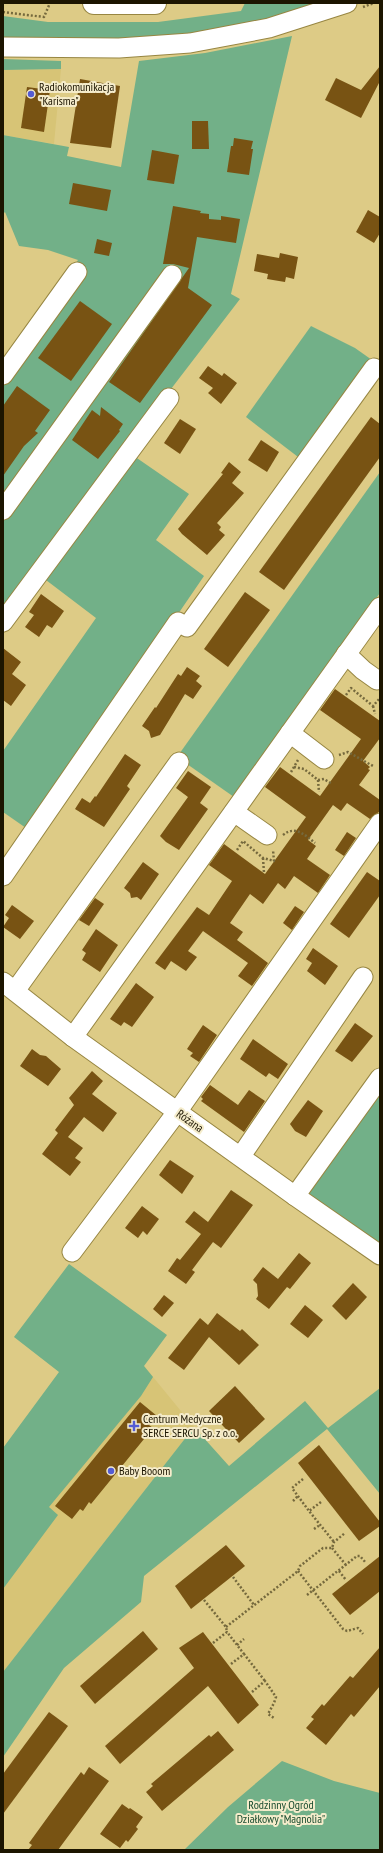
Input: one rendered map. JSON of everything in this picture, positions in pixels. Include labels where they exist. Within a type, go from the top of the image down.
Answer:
[{"type":"main road","points":[[94,3],[155,3]]},
{"type":"street","points":[[3,47],[119,48],[190,42],[269,28],[347,3]]},
{"type":"street","points":[[3,375],[78,272]]},
{"type":"street","points":[[3,510],[172,275]]},
{"type":"street","points":[[3,876],[178,622],[187,626],[374,368]]},
{"type":"street","points":[[3,622],[169,398]]},
{"type":"street","points":[[73,1037],[380,607]]},
{"type":"street","points":[[346,654],[363,670],[379,694]]},
{"type":"street","points":[[290,733],[329,763]]},
{"type":"street","points":[[9,986],[179,762]]},
{"type":"street","points":[[234,812],[267,835]]},
{"type":"street","points":[[72,1252],[177,1112],[380,823]]},
{"type":"street","points":[[241,1156],[364,977]]},
{"type":"street","name":"Różana","points":[[9,986],[73,1037],[241,1156],[294,1196],[380,1255]]},
{"type":"street","points":[[294,1196],[380,1078]]},
{"type":"path","points":[[3,12],[44,17],[50,3]]},
{"type":"path","points":[[346,695],[351,688],[373,706],[375,714]]},
{"type":"path","points":[[373,706],[379,694]]},
{"type":"path","points":[[324,779],[329,763],[339,755],[348,752],[373,766]]},
{"type":"path","points":[[294,767],[304,769],[318,780],[319,792]]},
{"type":"path","points":[[318,780],[324,779],[332,784]]},
{"type":"path","points":[[263,858],[264,873]]},
{"type":"path","points":[[303,1479],[292,1488],[334,1542]]},
{"type":"path","points":[[293,1501],[298,1496]]},
{"type":"path","points":[[309,1511],[321,1502]]},
{"type":"path","points":[[314,1529],[320,1524]]},
{"type":"path","points":[[332,1548],[334,1542],[345,1533]]},
{"type":"path","points":[[226,1627],[298,1571],[300,1566],[323,1548],[332,1548]]},
{"type":"path","points":[[332,1548],[346,1565]]},
{"type":"path","points":[[307,1595],[357,1556],[360,1556],[366,1563]]},
{"type":"path","points":[[339,1570],[346,1580]]},
{"type":"path","points":[[298,1571],[343,1629],[347,1632],[358,1628],[363,1634]]},
{"type":"path","points":[[232,1577],[254,1605]]},
{"type":"path","points":[[204,1600],[226,1627],[227,1632],[276,1697],[268,1714],[274,1718]]},
{"type":"path","points":[[213,1643],[227,1632]]},
{"type":"path","points":[[237,1645],[244,1639]]},
{"type":"path","points":[[231,1664],[244,1654]]},
{"type":"path","points":[[252,1692],[265,1681]]},
{"type":"shaded area","points":[[61,69],[54,144],[3,135],[3,70]]},
{"type":"shaded area","points":[[144,1366],[194,1427],[3,1672],[3,1554]]},
{"type":"green space","points":[[245,3],[329,3],[211,33],[123,43],[3,40],[3,16],[48,22],[158,22],[241,11]]},
{"type":"green space","points":[[292,36],[231,294],[240,299],[105,475],[3,615],[3,365],[78,260],[48,250],[19,246],[5,212],[3,214],[3,135],[69,147],[67,156],[121,167],[139,61],[205,53]]},
{"type":"green space","points":[[3,59],[61,61],[61,69],[3,70]]},
{"type":"green space","points":[[311,326],[355,348],[372,360],[302,460],[246,417]]},
{"type":"green space","points":[[131,454],[189,494],[156,540],[204,576],[150,655],[26,828],[3,812],[3,751],[96,618],[42,577]]},
{"type":"green space","points":[[380,472],[380,593],[234,797],[177,757]]},
{"type":"green space","points":[[380,1087],[380,1248],[303,1194]]},
{"type":"green space","points":[[69,1264],[167,1335],[144,1366],[153,1377],[141,1396],[49,1507],[58,1515],[3,1589],[3,1448],[59,1372],[14,1337]]},
{"type":"green space","points":[[380,1388],[380,1494],[327,1429],[144,1576],[141,1602],[64,1668],[3,1757],[3,1672],[194,1427],[229,1466],[305,1401],[328,1428]]},
{"type":"green space","name":"Rodzinny Ogród Działkowy \"Magnolia\"","points":[[282,1761],[334,1781],[380,1793],[380,1850],[184,1850],[228,1807]]},
{"type":"building","points":[[380,66],[380,81],[361,118],[325,100],[336,78],[361,90]]},
{"type":"building","points":[[80,79],[120,86],[111,148],[70,143]]},
{"type":"building","points":[[27,87],[50,90],[44,132],[21,128]]},
{"type":"building","points":[[192,121],[208,121],[209,149],[192,149]]},
{"type":"building","points":[[234,138],[253,141],[249,175],[227,172],[231,146],[233,146]]},
{"type":"building","points":[[152,150],[179,155],[174,184],[147,180]]},
{"type":"building","points":[[73,183],[111,190],[107,211],[69,204]]},
{"type":"building","points":[[173,206],[201,211],[200,213],[209,214],[209,219],[221,220],[221,216],[240,219],[236,243],[197,237],[188,288],[212,305],[140,403],[109,382],[189,268],[173,264],[163,264]]},
{"type":"building","points":[[368,210],[380,217],[380,233],[374,243],[356,232]]},
{"type":"building","points":[[97,239],[112,243],[109,256],[94,253]]},
{"type":"building","points":[[280,253],[298,257],[294,279],[286,277],[285,282],[267,279],[268,274],[254,271],[257,254],[279,258]]},
{"type":"building","points":[[80,301],[112,324],[71,381],[38,358]]},
{"type":"building","points":[[208,366],[222,376],[224,373],[237,383],[221,404],[208,393],[213,388],[199,378]]},
{"type":"building","points":[[17,386],[50,410],[35,431],[38,433],[24,446],[3,476],[3,406]]},
{"type":"building","points":[[101,407],[123,424],[119,430],[120,431],[98,459],[72,440],[92,410],[100,416]]},
{"type":"building","points":[[371,417],[380,424],[380,457],[284,590],[259,572]]},
{"type":"building","points":[[180,419],[196,429],[180,454],[164,443]]},
{"type":"building","points":[[261,440],[279,452],[267,472],[248,460]]},
{"type":"building","points":[[229,462],[241,472],[232,483],[244,493],[217,523],[221,527],[219,530],[225,535],[207,555],[178,529],[223,474],[221,473]]},
{"type":"building","points":[[245,592],[270,610],[228,667],[204,649]]},
{"type":"building","points":[[41,594],[64,611],[52,628],[47,625],[39,637],[25,627],[34,615],[29,612]]},
{"type":"building","points":[[3,648],[21,662],[12,674],[26,685],[11,706],[3,700]]},
{"type":"building","points":[[187,667],[200,676],[196,681],[202,686],[193,699],[185,694],[160,735],[151,738],[149,731],[142,726],[155,707],[156,708],[178,674],[181,676]]},
{"type":"building","points":[[335,689],[380,721],[380,738],[363,761],[370,767],[368,769],[370,770],[359,785],[380,800],[380,811],[370,819],[347,803],[341,811],[333,805],[308,840],[316,846],[307,859],[330,875],[318,893],[294,876],[285,889],[278,883],[263,904],[250,894],[230,923],[243,932],[237,940],[268,963],[252,986],[238,976],[248,963],[203,931],[188,951],[197,957],[186,971],[171,961],[165,970],[155,963],[197,907],[209,915],[232,881],[209,865],[224,844],[265,874],[306,817],[265,787],[280,767],[320,796],[361,739],[320,710]]},
{"type":"building","points":[[125,754],[141,765],[127,786],[130,789],[104,827],[75,809],[82,798],[90,803],[95,796],[96,797]]},
{"type":"building","points":[[188,771],[211,787],[200,803],[208,809],[179,850],[166,842],[160,836],[188,797],[176,788]]},
{"type":"building","points":[[347,832],[356,838],[344,856],[335,850]]},
{"type":"building","points":[[143,862],[159,874],[141,900],[137,897],[131,898],[130,893],[124,888]]},
{"type":"building","points":[[367,872],[380,881],[380,895],[349,938],[330,924]]},
{"type":"building","points":[[95,898],[104,904],[89,926],[79,920]]},
{"type":"building","points":[[12,905],[34,921],[20,939],[3,927],[9,918],[5,915]]},
{"type":"building","points":[[295,906],[304,912],[292,930],[283,923]]},
{"type":"building","points":[[96,929],[118,945],[100,972],[82,960],[86,953],[82,950]]},
{"type":"building","points":[[313,948],[338,966],[325,985],[307,971],[312,963],[306,959]]},
{"type":"building","points":[[136,983],[154,997],[132,1027],[124,1022],[121,1026],[110,1019]]},
{"type":"building","points":[[355,1023],[373,1036],[352,1062],[335,1051]]},
{"type":"building","points":[[203,1025],[217,1035],[199,1062],[190,1056],[193,1053],[187,1049]]},
{"type":"building","points":[[253,1039],[288,1064],[278,1079],[269,1073],[266,1077],[240,1059]]},
{"type":"building","points":[[32,1049],[40,1055],[46,1056],[61,1069],[48,1086],[20,1066]]},
{"type":"building","points":[[92,1071],[103,1081],[92,1094],[117,1113],[103,1132],[84,1117],[68,1137],[83,1148],[75,1158],[81,1162],[70,1176],[42,1154],[58,1133],[55,1130],[74,1105],[69,1098]]},
{"type":"building","points":[[210,1085],[238,1105],[249,1090],[265,1101],[244,1132],[201,1101],[203,1099],[201,1097]]},
{"type":"building","points":[[308,1100],[323,1111],[306,1137],[295,1131],[290,1124]]},
{"type":"building","points":[[170,1160],[194,1176],[182,1194],[159,1175]]},
{"type":"building","points":[[231,1190],[253,1205],[221,1248],[213,1242],[192,1270],[195,1272],[186,1284],[168,1271],[177,1258],[180,1260],[201,1234],[185,1222],[194,1211],[208,1222]]},
{"type":"building","points":[[142,1206],[159,1219],[147,1235],[143,1231],[138,1238],[125,1228]]},
{"type":"building","points":[[299,1253],[311,1263],[290,1289],[287,1287],[269,1309],[256,1299],[258,1296],[257,1284],[253,1280],[263,1267],[278,1279]]},
{"type":"building","points":[[353,1283],[367,1297],[346,1320],[332,1306]]},
{"type":"building","points":[[164,1295],[174,1303],[162,1317],[153,1309]]},
{"type":"building","points":[[305,1305],[323,1320],[308,1338],[290,1324]]},
{"type":"building","points":[[217,1313],[240,1331],[242,1329],[259,1345],[239,1365],[209,1337],[184,1370],[168,1358],[200,1318],[208,1325]]},
{"type":"building","points":[[235,1386],[265,1419],[239,1443],[209,1411]]},
{"type":"building","points":[[140,1402],[157,1416],[149,1425],[153,1428],[91,1504],[89,1502],[83,1511],[80,1509],[72,1519],[55,1506]]},
{"type":"building","points":[[319,1445],[380,1522],[380,1526],[359,1541],[298,1463]]},
{"type":"building","points":[[226,1545],[245,1566],[191,1609],[175,1586]]},
{"type":"building","points":[[380,1556],[380,1591],[350,1615],[332,1594]]},
{"type":"building","points":[[143,1631],[158,1649],[95,1704],[80,1686]]},
{"type":"building","points":[[203,1632],[259,1705],[238,1724],[208,1686],[120,1764],[105,1746],[194,1668],[179,1648]]},
{"type":"building","points":[[380,1647],[380,1686],[354,1717],[351,1714],[326,1745],[306,1728],[314,1719],[311,1717],[322,1704],[324,1706],[350,1676],[353,1678]]},
{"type":"building","points":[[49,1712],[68,1726],[3,1814],[3,1774]]},
{"type":"building","points":[[218,1731],[234,1750],[162,1811],[146,1792],[153,1786],[151,1784],[209,1735],[211,1737]]},
{"type":"building","points":[[89,1767],[109,1781],[58,1850],[28,1850],[32,1845],[29,1843],[50,1814],[81,1772],[84,1775]]},
{"type":"building","points":[[122,1804],[143,1817],[136,1827],[138,1829],[128,1842],[126,1840],[120,1848],[100,1834]]},
{"type":"place","name":"Radiokomunikacja \"Karisma\"","points":[[31,94]]},
{"type":"place","name":"Centrum Medyczne SERCE SERCU Sp. z o.o.","points":[[134,1426]]},
{"type":"place","name":"Baby Booom","points":[[111,1471]]}]
